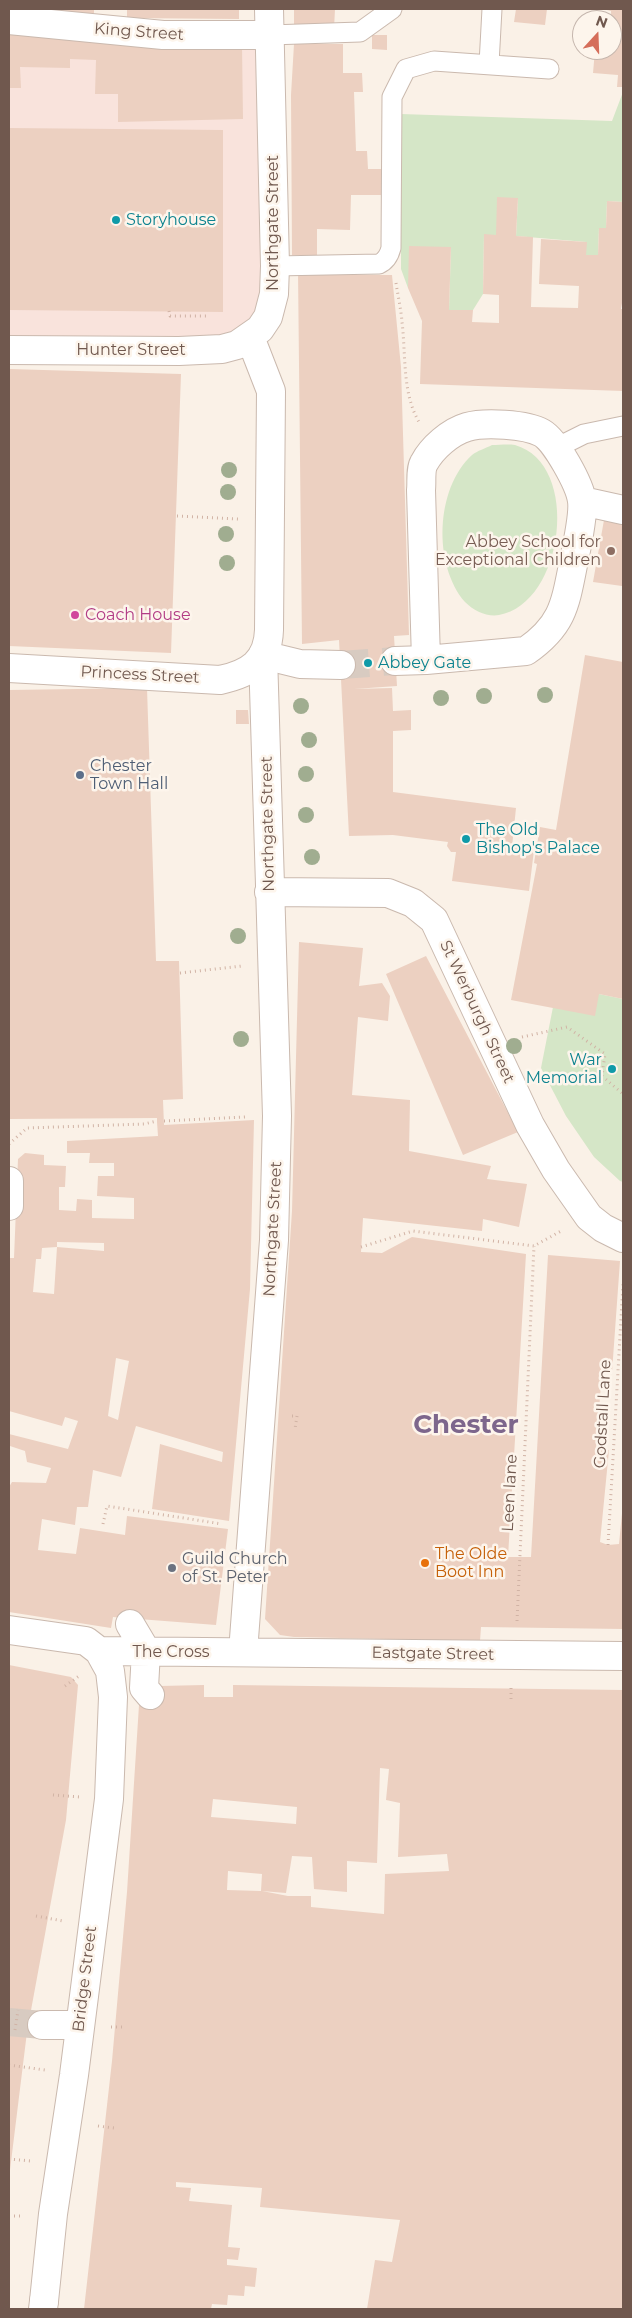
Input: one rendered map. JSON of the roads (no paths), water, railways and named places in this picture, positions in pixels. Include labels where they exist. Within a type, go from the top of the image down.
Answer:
[{"type":"street","name":"King Street","points":[[9,20],[162,35],[269,22]]},
{"type":"street","name":"Northgate Street","points":[[243,1652],[274,1240],[277,1116],[263,655],[268,644],[272,391],[250,337],[260,329],[268,317],[274,294],[275,266],[269,22]]},
{"type":"street","name":"Hunter Street","points":[[9,350],[213,349],[236,345],[250,337]]},
{"type":"street","points":[[395,661],[426,660],[526,651],[551,631],[558,621],[567,598],[582,501],[577,487],[556,448],[542,433],[526,427],[496,425],[467,427],[439,445],[423,465],[426,660]]},
{"type":"street","points":[[582,501],[623,510]]},
{"type":"street","points":[[263,655],[300,664],[341,665]]},
{"type":"street","name":"Princess Street","points":[[9,668],[220,680],[239,676],[254,666],[263,655]]},
{"type":"street","name":"St Werburgh Street","points":[[269,892],[388,894],[413,902],[434,920],[530,1125],[556,1170],[589,1217],[603,1228],[623,1238]]},
{"type":"street","points":[[9,1181],[9,1206]]},
{"type":"street","points":[[130,1624],[146,1651],[144,1688],[150,1695]]},
{"type":"street","points":[[9,1630],[70,1637],[86,1641],[100,1651]]},
{"type":"street","name":"The Cross","points":[[100,1651],[243,1652]]},
{"type":"street","name":"Bridge Street","points":[[43,2305],[53,2214],[109,1799],[113,1697],[110,1671],[100,1651]]},
{"type":"street","name":"Eastgate Street","points":[[243,1652],[623,1656]]},
{"type":"street","points":[[42,2025],[80,2025]]},
{"type":"lane","points":[[269,22],[360,32],[392,9]]},
{"type":"lane","points":[[489,64],[492,9]]},
{"type":"lane","points":[[275,266],[372,264],[384,262],[391,248],[392,97],[406,69],[434,61],[549,69]]},
{"type":"lane","points":[[556,448],[584,434],[623,426]]},
{"type":"tunnel","points":[[341,665],[395,661]]},
{"type":"tunnel","points":[[9,2022],[42,2025]]},
{"type":"place","name":"Storyhouse","points":[[116,220]]},
{"type":"place","name":"Abbey School for Exceptional Children","points":[[611,551]]},
{"type":"place","name":"Coach House","points":[[75,615]]},
{"type":"place","name":"Abbey Gate","points":[[368,663]]},
{"type":"place","name":"Chester Town Hall","points":[[80,775]]},
{"type":"place","name":"The Old Bishop's Palace","points":[[466,839]]},
{"type":"place","name":"War Memorial","points":[[612,1069]]},
{"type":"place","name":"The Olde Boot Inn","points":[[425,1563]]},
{"type":"place","name":"Guild Church of St. Peter","points":[[172,1568]]},
{"type":"district","name":"Chester","points":[[466,1425]]}]
